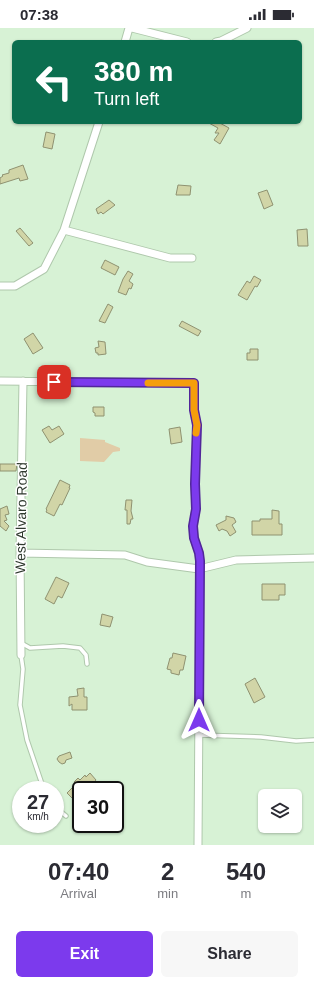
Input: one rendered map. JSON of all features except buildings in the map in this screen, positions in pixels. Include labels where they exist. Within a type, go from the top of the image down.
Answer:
[{"type":"street","points":[[126,40],[131,28],[179,40]]},
{"type":"street","points":[[223,40],[247,28]]},
{"type":"street","points":[[0,286],[15,286],[44,269],[64,230],[98,124]]},
{"type":"street","points":[[64,230],[170,258],[192,258]]},
{"type":"street","points":[[0,381],[194,383],[194,410],[197,425],[195,484],[196,509],[193,526],[194,538],[199,553],[198,845]]},
{"type":"street","name":"West Alvaro Road","points":[[22,655],[20,553],[23,382]]},
{"type":"street","points":[[20,553],[125,555],[147,562],[199,569],[236,560],[314,558]]},
{"type":"lane","points":[[21,643],[30,648],[63,646],[80,648],[86,655],[87,664]]},
{"type":"lane","points":[[22,655],[23,669],[20,705],[27,740],[41,781]]},
{"type":"lane","points":[[199,735],[261,737],[296,741],[314,740]]},
{"type":"shaded area","points":[[80,438],[105,440],[105,442],[120,448],[120,451],[113,452],[104,462],[80,461]]},
{"type":"slow traffic","points":[[148,383],[194,383],[194,410],[197,425],[196,433]]},
{"type":"route","points":[[54,382],[194,383],[194,410],[197,425],[195,484],[196,509],[193,526],[194,538],[200,561],[199,720]]}]
